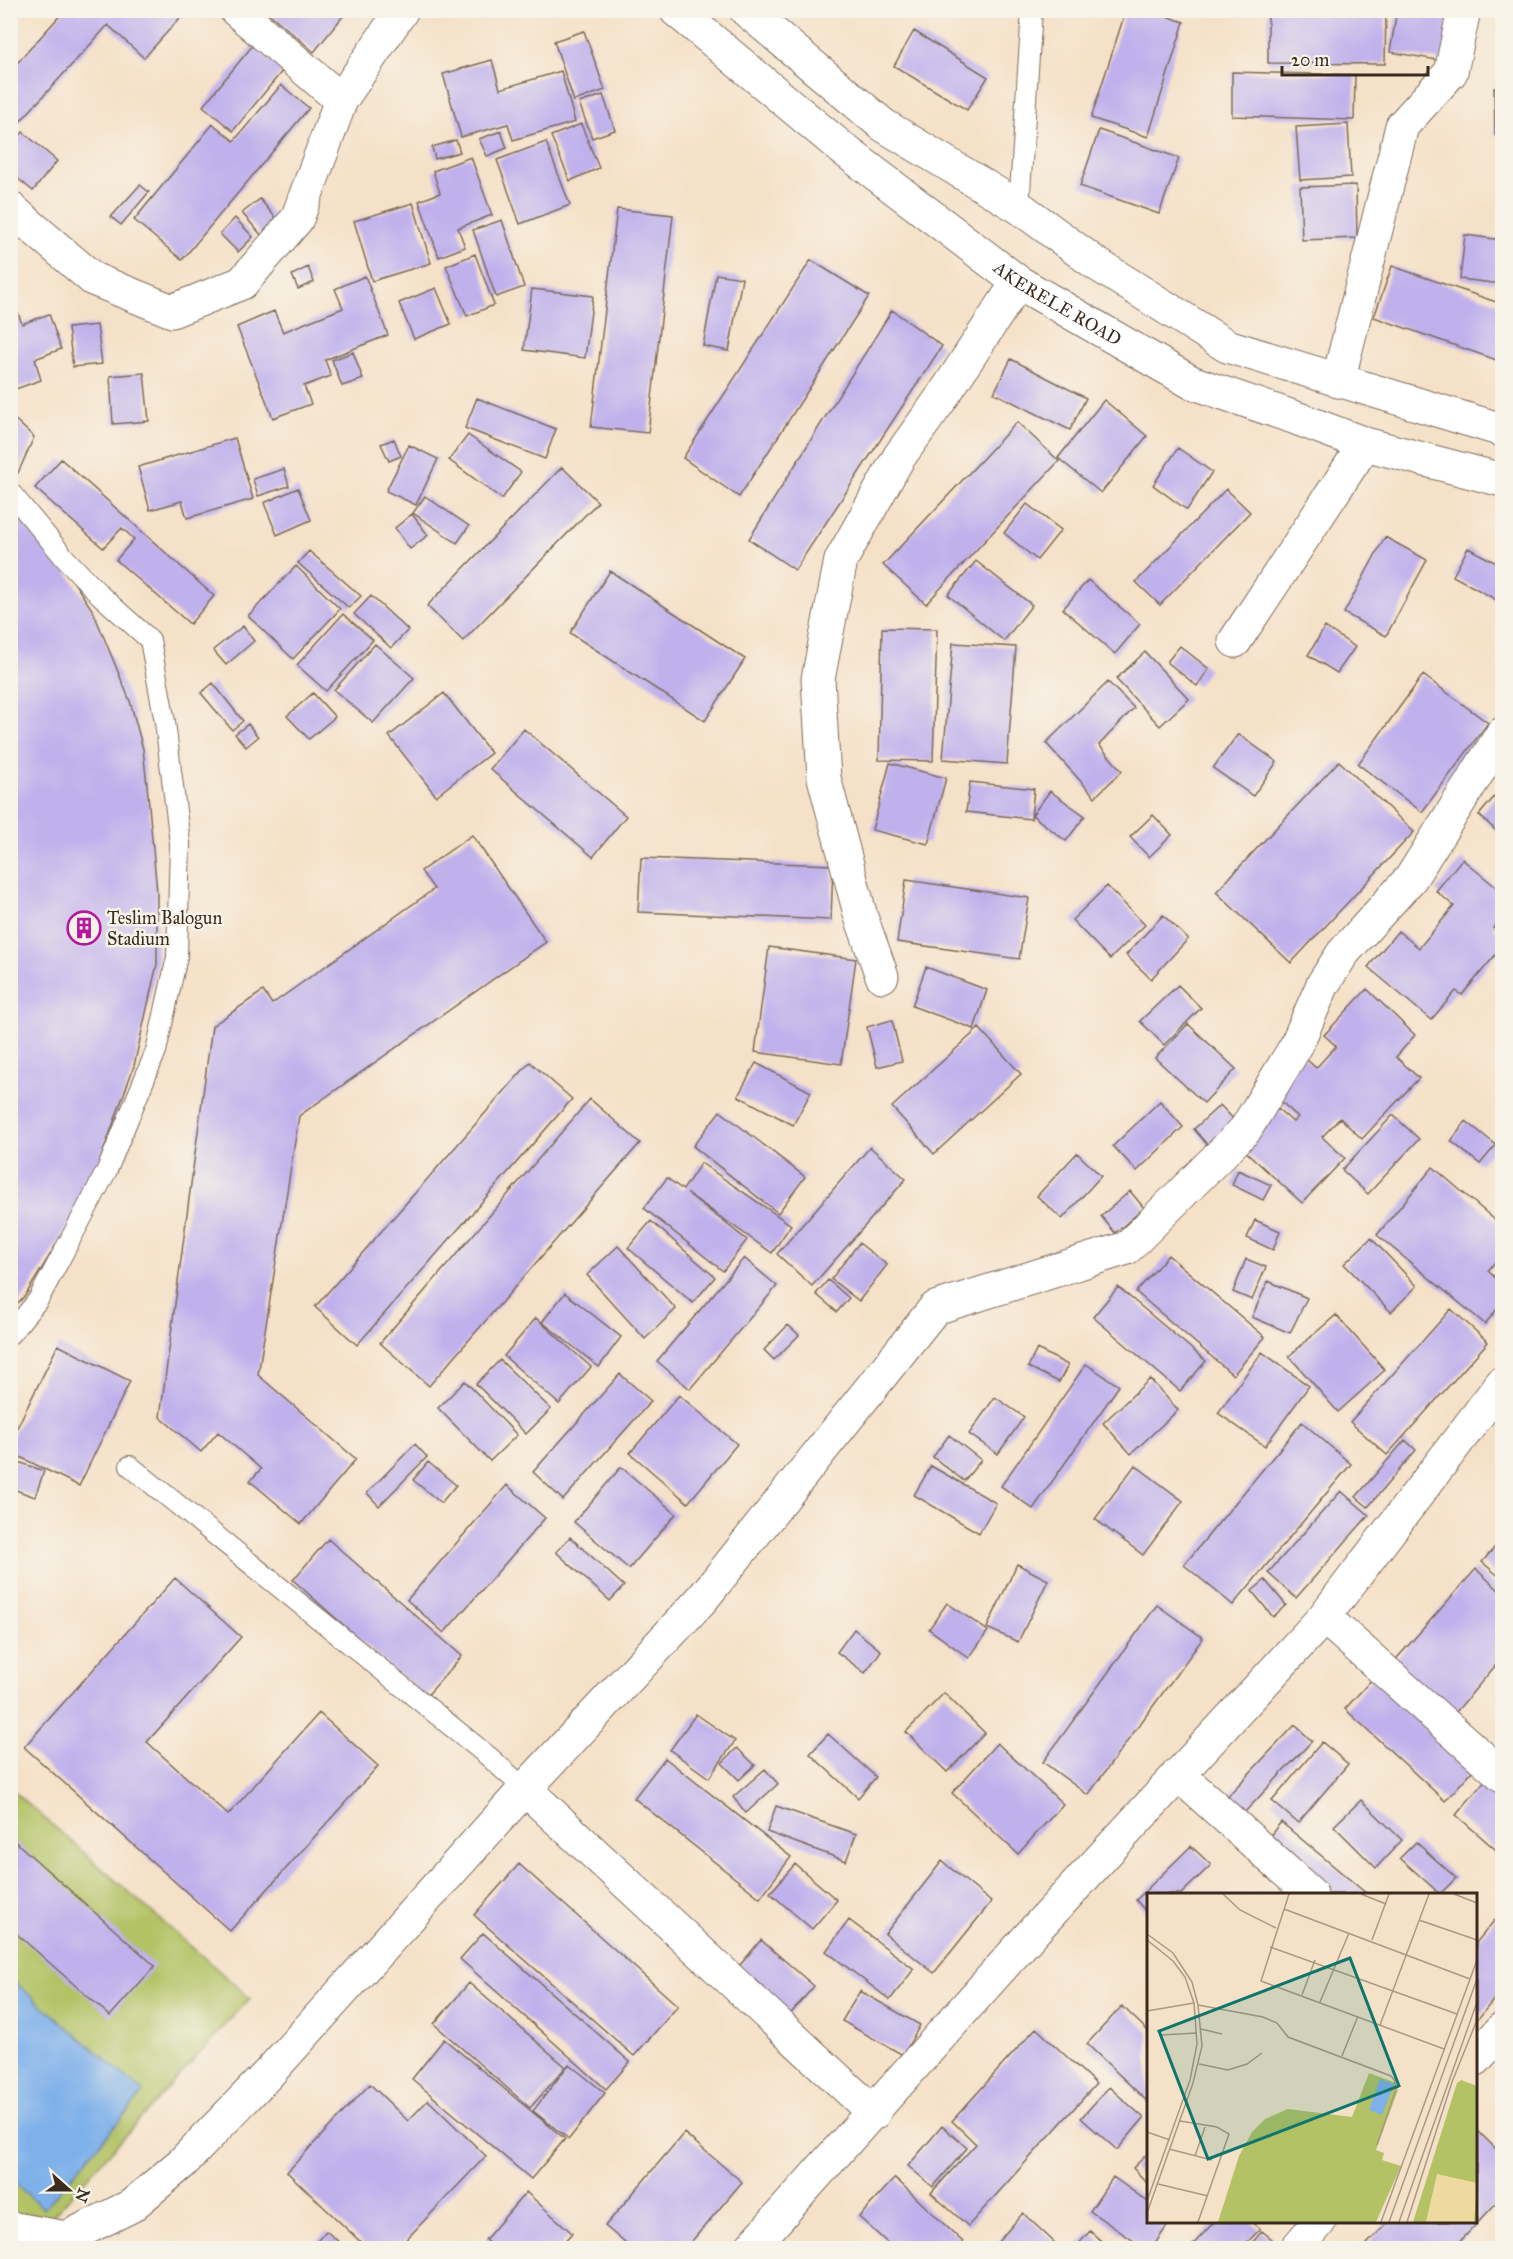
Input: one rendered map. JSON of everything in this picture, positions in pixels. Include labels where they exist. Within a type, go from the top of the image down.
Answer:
[{"type":"street","points":[[236,10],[341,99]]},
{"type":"street","points":[[10,208],[93,279],[172,311],[242,283],[297,219],[341,99],[402,10]]},
{"type":"street","name":"AKERELE ROAD","points":[[676,10],[843,149],[1018,282],[1191,382],[1365,444],[1503,480]]},
{"type":"street","points":[[746,10],[883,125],[1019,207],[1095,263],[1227,346],[1503,430]]},
{"type":"street","points":[[1338,381],[1402,126],[1451,72],[1464,10]]},
{"type":"street","points":[[882,976],[861,917],[824,778],[818,679],[841,560],[899,457],[943,396],[1018,282]]},
{"type":"street","points":[[1235,641],[1365,444]]},
{"type":"street","points":[[10,2228],[66,2238],[131,2206],[182,2163],[268,2074],[525,1790],[703,1598],[935,1308],[1127,1248],[1245,1130],[1296,1046],[1328,976],[1343,953],[1411,879],[1503,734]]},
{"type":"street","points":[[752,2248],[1033,1932],[1324,1617],[1503,1383]]},
{"type":"street","points":[[1324,1617],[1503,1775]]},
{"type":"street","points":[[1178,1774],[1310,1893]]},
{"type":"street","points":[[525,1790],[874,2113]]},
{"type":"street","points":[[1297,2248],[1318,2223]]},
{"type":"lane","points":[[1019,207],[1032,10]]},
{"type":"lane","points":[[10,492],[71,565],[150,640],[165,722],[180,843],[177,957],[156,1052],[102,1180],[38,1300],[10,1334]]},
{"type":"lane","points":[[130,1466],[479,1749],[525,1790]]},
{"type":"green space","points":[[10,1788],[250,1998],[37,2233],[11,2233]]},
{"type":"water","points":[[10,1978],[144,2092],[44,2209],[11,2180]]},
{"type":"building","points":[[65,10],[187,10],[144,58],[108,25],[17,125],[10,119],[10,71]]},
{"type":"building","points":[[265,10],[348,10],[314,52]]},
{"type":"building","points":[[1126,10],[1148,10],[1184,22],[1148,137],[1091,118]]},
{"type":"building","points":[[1268,10],[1386,11],[1385,64],[1268,63]]},
{"type":"building","points":[[1397,10],[1452,10],[1443,61],[1390,52]]},
{"type":"building","points":[[584,31],[605,90],[574,101],[554,41]]},
{"type":"building","points":[[914,31],[988,77],[967,110],[894,66]]},
{"type":"building","points":[[253,45],[283,70],[233,131],[203,106]]},
{"type":"building","points":[[492,60],[500,89],[561,71],[575,122],[513,140],[508,124],[461,137],[443,74]]},
{"type":"building","points":[[1232,72],[1355,75],[1354,120],[1232,116]]},
{"type":"building","points":[[281,85],[309,108],[182,260],[134,220],[213,124],[234,141]]},
{"type":"building","points":[[1494,88],[1502,88],[1502,134],[1495,135]]},
{"type":"building","points":[[603,95],[615,130],[592,138],[579,103]]},
{"type":"building","points":[[581,124],[599,168],[570,181],[551,136]]},
{"type":"building","points":[[1348,124],[1351,177],[1300,180],[1296,127]]},
{"type":"building","points":[[1099,130],[1179,158],[1159,214],[1080,186]]},
{"type":"building","points":[[501,131],[507,148],[487,156],[479,139]]},
{"type":"building","points":[[23,132],[57,161],[33,191],[10,172],[10,146]]},
{"type":"building","points":[[456,140],[460,152],[435,159],[432,147]]},
{"type":"building","points":[[546,142],[570,205],[520,224],[497,160]]},
{"type":"building","points":[[471,157],[492,215],[458,228],[465,247],[439,257],[419,201],[440,193],[433,171]]},
{"type":"building","points":[[140,185],[149,192],[121,225],[111,217]]},
{"type":"building","points":[[1356,185],[1357,238],[1302,240],[1300,187]]},
{"type":"building","points":[[260,199],[279,222],[263,237],[242,213]]},
{"type":"building","points":[[413,203],[431,263],[372,281],[354,221]]},
{"type":"building","points":[[617,209],[673,215],[648,433],[591,427]]},
{"type":"building","points":[[235,218],[253,237],[238,252],[220,234]]},
{"type":"building","points":[[502,220],[524,287],[496,297],[473,230]]},
{"type":"building","points":[[1465,235],[1502,240],[1502,284],[1460,279]]},
{"type":"building","points":[[475,254],[494,305],[467,316],[446,266]]},
{"type":"building","points":[[811,260],[869,296],[739,497],[683,458]]},
{"type":"building","points":[[1392,266],[1502,304],[1502,362],[1374,317]]},
{"type":"building","points":[[308,267],[314,282],[298,289],[292,275]]},
{"type":"building","points":[[716,274],[742,278],[729,351],[703,346]]},
{"type":"building","points":[[365,276],[388,335],[325,360],[331,376],[304,386],[311,404],[273,418],[237,327],[274,311],[283,332],[343,308],[335,289]]},
{"type":"building","points":[[436,288],[451,324],[414,339],[399,303]]},
{"type":"building","points":[[532,289],[593,296],[585,358],[524,350]]},
{"type":"building","points":[[892,310],[942,346],[795,570],[749,539]]},
{"type":"building","points":[[18,313],[22,324],[49,314],[61,349],[35,359],[41,380],[10,391],[10,316]]},
{"type":"building","points":[[97,325],[102,364],[73,367],[68,328]]},
{"type":"building","points":[[353,352],[363,379],[342,386],[332,360]]},
{"type":"building","points":[[1011,359],[1086,398],[1070,430],[994,393]]},
{"type":"building","points":[[144,373],[149,421],[113,424],[110,376]]},
{"type":"building","points":[[477,398],[556,429],[545,459],[465,428]]},
{"type":"building","points":[[1104,400],[1147,436],[1101,493],[1058,458]]},
{"type":"building","points":[[10,415],[34,437],[18,473],[10,465]]},
{"type":"building","points":[[1017,422],[1059,461],[926,604],[883,565]]},
{"type":"building","points":[[468,435],[521,472],[502,499],[449,460]]},
{"type":"building","points":[[235,438],[253,499],[187,518],[182,501],[150,510],[138,467]]},
{"type":"building","points":[[394,439],[401,456],[389,461],[381,444]]},
{"type":"building","points":[[409,445],[438,459],[416,505],[386,491]]},
{"type":"building","points":[[1178,448],[1212,472],[1187,510],[1153,485]]},
{"type":"building","points":[[61,459],[214,596],[190,624],[116,560],[134,539],[122,528],[103,548],[35,488]]},
{"type":"building","points":[[562,467],[598,502],[463,641],[427,606]]},
{"type":"building","points":[[284,469],[289,486],[258,496],[253,479]]},
{"type":"building","name":"Teslim Balogun Stadium","points":[[10,486],[93,611],[130,701],[143,749],[148,795],[157,892],[157,964],[134,1066],[89,1191],[25,1296],[10,1310]]},
{"type":"building","points":[[298,488],[311,520],[277,535],[264,503]]},
{"type":"building","points":[[1226,489],[1250,512],[1160,605],[1136,582]]},
{"type":"building","points":[[425,496],[469,526],[457,543],[413,513]]},
{"type":"building","points":[[1027,504],[1061,530],[1037,560],[1004,533]]},
{"type":"building","points":[[412,514],[428,535],[410,549],[395,528]]},
{"type":"building","points":[[1385,537],[1427,560],[1386,636],[1344,613]]},
{"type":"building","points":[[1468,548],[1502,566],[1502,603],[1453,576]]},
{"type":"building","points":[[309,551],[361,596],[349,608],[298,563]]},
{"type":"building","points":[[976,561],[1032,605],[1004,641],[948,595]]},
{"type":"building","points":[[296,566],[340,609],[293,659],[248,616]]},
{"type":"building","points":[[610,571],[745,659],[705,721],[570,633]]},
{"type":"building","points":[[1088,580],[1140,624],[1115,654],[1063,609]]},
{"type":"building","points":[[371,596],[408,630],[391,648],[354,614]]},
{"type":"building","points":[[343,614],[373,640],[326,691],[297,665]]},
{"type":"building","points":[[243,626],[254,641],[226,665],[213,650]]},
{"type":"building","points":[[1325,627],[1355,647],[1337,673],[1308,655]]},
{"type":"building","points":[[882,628],[937,629],[933,761],[879,760]]},
{"type":"building","points":[[953,643],[1016,647],[1007,764],[943,759]]},
{"type":"building","points":[[375,644],[414,678],[373,723],[334,690]]},
{"type":"building","points":[[1180,646],[1209,669],[1197,686],[1167,662]]},
{"type":"building","points":[[1145,652],[1189,699],[1160,726],[1116,679]]},
{"type":"building","points":[[1423,675],[1488,723],[1422,812],[1358,764]]},
{"type":"building","points":[[1108,682],[1134,708],[1099,745],[1122,771],[1095,797],[1046,743]]},
{"type":"building","points":[[213,683],[243,721],[232,730],[201,693]]},
{"type":"building","points":[[313,693],[335,717],[309,739],[287,716]]},
{"type":"building","points":[[444,693],[491,753],[436,796],[389,736]]},
{"type":"building","points":[[248,724],[258,737],[246,747],[235,734]]},
{"type":"building","points":[[524,729],[626,816],[593,857],[490,769]]},
{"type":"building","points":[[1238,734],[1277,762],[1253,796],[1213,768]]},
{"type":"building","points":[[1339,761],[1414,832],[1291,963],[1216,892]]},
{"type":"building","points":[[890,763],[946,778],[928,844],[872,830]]},
{"type":"building","points":[[970,782],[1034,789],[1031,819],[966,812]]},
{"type":"building","points":[[1502,788],[1502,836],[1479,815]]},
{"type":"building","points":[[1050,791],[1085,816],[1066,841],[1032,815]]},
{"type":"building","points":[[1153,815],[1172,835],[1149,857],[1130,837]]},
{"type":"building","points":[[472,835],[546,942],[299,1116],[258,1375],[356,1459],[301,1524],[250,1481],[261,1469],[218,1432],[201,1452],[160,1417],[212,1026],[263,991],[272,1004],[434,889],[421,871]]},
{"type":"building","points":[[641,858],[833,865],[831,920],[638,912]]},
{"type":"building","points":[[1462,859],[1502,892],[1502,916],[1493,928],[1502,936],[1502,947],[1462,995],[1456,991],[1431,1020],[1368,967],[1398,931],[1419,948],[1454,906],[1436,891]]},
{"type":"building","points":[[906,880],[1029,898],[1019,959],[897,942]]},
{"type":"building","points":[[1107,886],[1145,925],[1110,959],[1072,920]]},
{"type":"building","points":[[1163,915],[1188,939],[1151,979],[1126,955]]},
{"type":"building","points":[[769,947],[856,959],[841,1064],[755,1052]]},
{"type":"building","points":[[926,967],[987,990],[974,1029],[912,1006]]},
{"type":"building","points":[[1178,985],[1201,1008],[1164,1045],[1140,1021]]},
{"type":"building","points":[[1367,989],[1415,1035],[1396,1057],[1419,1078],[1362,1139],[1340,1118],[1322,1137],[1345,1158],[1302,1203],[1242,1148],[1278,1109],[1293,1122],[1298,1117],[1272,1093],[1304,1057],[1316,1068],[1336,1046],[1324,1035]]},
{"type":"building","points":[[892,1020],[902,1061],[877,1067],[867,1027]]},
{"type":"building","points":[[1188,1024],[1236,1069],[1204,1103],[1155,1058]]},
{"type":"building","points":[[979,1028],[1021,1074],[934,1154],[892,1107]]},
{"type":"building","points":[[530,1062],[572,1099],[357,1345],[315,1307]]},
{"type":"building","points":[[756,1063],[811,1092],[793,1125],[738,1096]]},
{"type":"building","points":[[590,1099],[640,1143],[429,1386],[380,1343]]},
{"type":"building","points":[[1160,1101],[1183,1127],[1137,1171],[1113,1146]]},
{"type":"building","points":[[1220,1105],[1243,1129],[1215,1154],[1194,1129]]},
{"type":"building","points":[[720,1111],[805,1177],[778,1213],[693,1146]]},
{"type":"building","points":[[1393,1115],[1419,1139],[1368,1194],[1342,1170]]},
{"type":"building","points":[[1466,1121],[1496,1145],[1480,1164],[1451,1141]]},
{"type":"building","points":[[870,1147],[906,1179],[812,1286],[777,1254]]},
{"type":"building","points":[[1077,1153],[1101,1176],[1062,1219],[1037,1196]]},
{"type":"building","points":[[701,1163],[791,1225],[772,1253],[687,1193],[747,1240],[723,1271],[644,1208],[667,1178],[683,1190]]},
{"type":"building","points":[[1433,1167],[1502,1226],[1502,1253],[1488,1271],[1502,1284],[1502,1303],[1485,1324],[1377,1235]]},
{"type":"building","points":[[1238,1170],[1271,1185],[1263,1200],[1232,1185]]},
{"type":"building","points":[[1130,1191],[1144,1208],[1115,1233],[1101,1216]]},
{"type":"building","points":[[1255,1220],[1280,1231],[1273,1250],[1247,1238]]},
{"type":"building","points":[[651,1221],[715,1277],[693,1303],[628,1248]]},
{"type":"building","points":[[1371,1238],[1417,1286],[1391,1312],[1344,1264]]},
{"type":"building","points":[[859,1243],[887,1265],[859,1301],[831,1279]]},
{"type":"building","points":[[618,1246],[676,1309],[645,1339],[587,1275]]},
{"type":"building","points":[[1168,1255],[1265,1337],[1233,1375],[1136,1292]]},
{"type":"building","points":[[744,1258],[777,1286],[690,1389],[657,1361]]},
{"type":"building","points":[[1246,1259],[1266,1267],[1252,1300],[1233,1292]]},
{"type":"building","points":[[828,1280],[849,1298],[837,1312],[816,1294]]},
{"type":"building","points":[[1268,1281],[1307,1298],[1290,1333],[1252,1317]]},
{"type":"building","points":[[1118,1287],[1206,1361],[1180,1391],[1093,1317]]},
{"type":"building","points":[[565,1293],[621,1337],[599,1367],[542,1322]]},
{"type":"building","points":[[1451,1309],[1488,1342],[1387,1455],[1350,1422]]},
{"type":"building","points":[[1336,1315],[1385,1370],[1338,1412],[1289,1356]]},
{"type":"building","points":[[536,1318],[591,1367],[559,1404],[504,1356]]},
{"type":"building","points":[[788,1325],[799,1335],[774,1360],[764,1350]]},
{"type":"building","points":[[58,1345],[130,1381],[79,1486],[10,1452],[10,1442]]},
{"type":"building","points":[[1037,1349],[1068,1365],[1059,1382],[1028,1367]]},
{"type":"building","points":[[1262,1352],[1309,1386],[1265,1446],[1218,1413]]},
{"type":"building","points":[[500,1360],[551,1409],[526,1434],[476,1384]]},
{"type":"building","points":[[1086,1364],[1119,1386],[1033,1509],[1001,1486]]},
{"type":"building","points":[[620,1374],[651,1401],[563,1500],[533,1472]]},
{"type":"building","points":[[1150,1379],[1178,1410],[1131,1454],[1103,1423]]},
{"type":"building","points":[[465,1381],[517,1435],[490,1461],[438,1408]]},
{"type":"building","points":[[679,1395],[737,1444],[688,1503],[630,1453]]},
{"type":"building","points":[[995,1397],[1024,1417],[998,1454],[969,1434]]},
{"type":"building","points":[[1302,1422],[1351,1464],[1233,1605],[1184,1565]]},
{"type":"building","points":[[949,1435],[981,1460],[964,1481],[933,1457]]},
{"type":"building","points":[[1405,1440],[1416,1450],[1368,1507],[1356,1497]]},
{"type":"building","points":[[415,1444],[427,1457],[379,1506],[367,1493]]},
{"type":"building","points":[[10,1459],[44,1471],[35,1497],[10,1488]]},
{"type":"building","points":[[428,1462],[456,1485],[441,1503],[413,1480]]},
{"type":"building","points":[[1135,1465],[1183,1501],[1143,1555],[1095,1519]]},
{"type":"building","points":[[931,1466],[996,1503],[979,1533],[914,1495]]},
{"type":"building","points":[[621,1467],[676,1514],[629,1569],[574,1522]]},
{"type":"building","points":[[507,1485],[545,1518],[444,1633],[407,1600]]},
{"type":"building","points":[[1341,1491],[1369,1515],[1296,1598],[1268,1573]]},
{"type":"building","points":[[570,1537],[624,1586],[610,1601],[556,1552]]},
{"type":"building","points":[[328,1539],[462,1656],[425,1698],[293,1580]]},
{"type":"building","points":[[1502,1539],[1502,1579],[1482,1562]]},
{"type":"building","points":[[1017,1564],[1048,1580],[1018,1642],[987,1628]]},
{"type":"building","points":[[1476,1569],[1502,1593],[1502,1658],[1450,1719],[1390,1666]]},
{"type":"building","points":[[175,1578],[241,1637],[147,1742],[228,1815],[319,1713],[378,1766],[230,1931],[24,1747]]},
{"type":"building","points":[[1265,1580],[1286,1605],[1273,1617],[1252,1591]]},
{"type":"building","points":[[947,1603],[988,1631],[969,1658],[929,1629]]},
{"type":"building","points":[[1157,1605],[1203,1638],[1088,1795],[1043,1762]]},
{"type":"building","points":[[854,1629],[881,1651],[865,1673],[837,1652]]},
{"type":"building","points":[[1373,1678],[1473,1770],[1445,1801],[1345,1709]]},
{"type":"building","points":[[944,1693],[985,1733],[947,1772],[906,1732]]},
{"type":"building","points":[[696,1714],[735,1741],[709,1778],[670,1750]]},
{"type":"building","points":[[1295,1725],[1312,1741],[1244,1813],[1227,1797]]},
{"type":"building","points":[[828,1734],[876,1777],[858,1798],[810,1754]]},
{"type":"building","points":[[1322,1742],[1348,1764],[1298,1823],[1272,1801]]},
{"type":"building","points":[[997,1743],[1063,1804],[1018,1854],[952,1793]]},
{"type":"building","points":[[737,1748],[755,1765],[739,1780],[722,1763]]},
{"type":"building","points":[[665,1758],[791,1857],[760,1898],[634,1798]]},
{"type":"building","points":[[765,1769],[778,1784],[746,1813],[733,1797]]},
{"type":"building","points":[[1486,1779],[1502,1793],[1502,1855],[1456,1815]]},
{"type":"building","points":[[1361,1800],[1402,1840],[1376,1868],[1334,1826]]},
{"type":"building","points":[[776,1806],[856,1834],[846,1861],[767,1832]]},
{"type":"building","points":[[1281,1822],[1366,1893],[1323,1893],[1264,1843]]},
{"type":"building","points":[[10,1837],[155,1966],[110,2016],[10,1928]]},
{"type":"building","points":[[1416,1842],[1456,1878],[1439,1893],[1400,1858]]},
{"type":"building","points":[[1191,1846],[1211,1865],[1182,1893],[1147,1893],[1147,1913],[1136,1900]]},
{"type":"building","points":[[942,1861],[991,1902],[934,1973],[885,1934]]},
{"type":"building","points":[[519,1864],[678,2006],[634,2056],[474,1915]]},
{"type":"building","points":[[795,1864],[837,1900],[812,1929],[770,1893]]},
{"type":"building","points":[[1502,1911],[1502,1990],[1477,2020],[1477,1942]]},
{"type":"building","points":[[849,1920],[914,1969],[890,2000],[826,1951]]},
{"type":"building","points":[[483,1933],[630,2062],[606,2089],[460,1959]]},
{"type":"building","points":[[761,1940],[814,1986],[788,2017],[735,1971]]},
{"type":"building","points":[[469,1983],[566,2067],[530,2108],[434,2024]]},
{"type":"building","points":[[860,1991],[920,2025],[903,2055],[842,2021]]},
{"type":"building","points":[[1122,2006],[1147,2030],[1147,2101],[1087,2044]]},
{"type":"building","points":[[1036,2028],[1096,2084],[968,2226],[931,2193],[976,2144],[952,2121]]},
{"type":"building","points":[[444,2039],[565,2139],[531,2179],[412,2079]]},
{"type":"building","points":[[569,2064],[605,2093],[569,2139],[533,2111]]},
{"type":"building","points":[[370,2084],[408,2121],[428,2100],[486,2156],[398,2248],[367,2248],[287,2172]]},
{"type":"building","points":[[1109,2087],[1144,2118],[1117,2150],[1081,2118]]},
{"type":"building","points":[[942,2126],[967,2148],[933,2187],[908,2166]]},
{"type":"building","points":[[1477,2130],[1502,2155],[1502,2197],[1454,2248],[1372,2248],[1367,2244],[1387,2223],[1477,2223]]},
{"type":"building","points":[[684,2133],[742,2182],[686,2248],[631,2248],[605,2226]]},
{"type":"building","points":[[1147,2154],[1147,2183],[1133,2168]]},
{"type":"building","points":[[1113,2177],[1147,2201],[1147,2223],[1169,2223],[1152,2248],[1144,2248],[1090,2211]]},
{"type":"building","points":[[895,2178],[963,2242],[957,2248],[893,2248],[859,2217]]},
{"type":"building","points":[[526,2192],[572,2233],[558,2248],[495,2248],[485,2240]]},
{"type":"building","points":[[1023,2213],[1055,2243],[1050,2248],[1003,2248],[997,2243]]},
{"type":"building","points":[[1213,2223],[1252,2223],[1260,2229],[1242,2248],[1190,2248]]},
{"type":"building","points":[[326,2231],[346,2248],[311,2248]]},
{"type":"building","points":[[1090,2231],[1109,2248],[1075,2248]]},
{"type":"building","points":[[1262,2231],[1283,2248],[1248,2248]]},
{"type":"place","name":"Teslim Balogun Stadium","points":[[84,928]]}]
